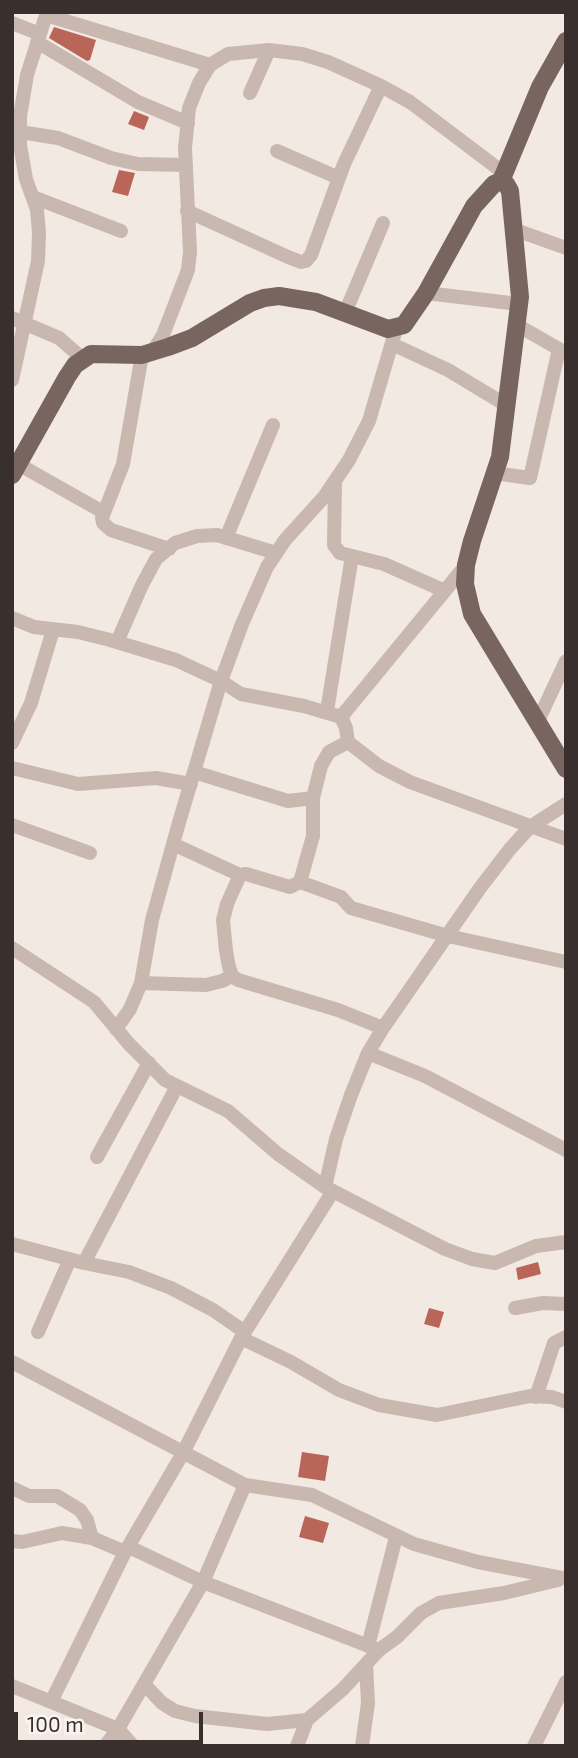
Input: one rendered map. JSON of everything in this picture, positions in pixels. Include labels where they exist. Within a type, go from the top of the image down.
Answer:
[{"type":"main road","points":[[15,470],[67,377],[82,358],[91,354],[147,353],[192,338],[250,303],[279,296],[308,300],[345,313],[394,337],[426,293],[474,206],[502,177],[540,87],[563,53]]},
{"type":"main road","points":[[502,177],[510,191],[519,304],[500,457],[466,565],[465,584],[472,614],[566,769]]},
{"type":"street","points":[[12,380],[19,320],[39,247],[37,210],[26,179],[18,135],[27,75],[46,14],[210,65]]},
{"type":"street","points":[[12,23],[138,102],[188,123]]},
{"type":"street","points":[[250,93],[269,50]]},
{"type":"street","points":[[169,549],[111,530],[103,523],[103,512],[123,464],[147,353],[163,335],[188,270],[190,252],[186,165],[189,108],[210,65],[228,54],[269,50],[302,54],[328,62],[382,86],[410,102],[502,177]]},
{"type":"street","points":[[187,211],[288,257],[306,261],[311,256],[339,178],[382,86]]},
{"type":"street","points":[[18,135],[58,138],[111,158],[138,164],[186,165]]},
{"type":"street","points":[[277,151],[339,178]]},
{"type":"street","points":[[33,197],[121,231]]},
{"type":"street","points":[[345,313],[383,223]]},
{"type":"street","points":[[513,229],[566,248]]},
{"type":"street","points":[[426,293],[519,304]]},
{"type":"street","points":[[19,320],[59,338],[82,358]]},
{"type":"street","points":[[494,473],[530,478],[562,351],[517,325]]},
{"type":"street","points":[[116,1029],[130,1009],[141,983],[152,920],[173,844],[221,681],[254,597],[267,568],[285,540],[324,497],[349,460],[369,421],[394,337],[506,405]]},
{"type":"street","points":[[226,538],[273,425]]},
{"type":"street","points":[[15,470],[103,512]]},
{"type":"street","points":[[335,481],[334,545],[340,553],[384,564],[445,591]]},
{"type":"street","points":[[117,642],[156,559],[175,543],[197,536],[217,535],[276,553]]},
{"type":"street","points":[[334,714],[352,556]]},
{"type":"street","points":[[334,714],[466,565]]},
{"type":"street","points":[[12,618],[18,622],[53,630],[78,632],[176,660],[221,681],[241,694],[334,714],[346,728],[348,742],[379,766],[410,782],[566,839]]},
{"type":"street","points":[[12,742],[31,702],[53,630]]},
{"type":"street","points":[[537,723],[566,661]]},
{"type":"street","points":[[300,882],[314,827],[313,798],[324,759],[336,747],[348,742]]},
{"type":"street","points":[[12,768],[78,784],[193,778],[288,801],[313,798]]},
{"type":"street","points":[[51,1702],[127,1550],[183,1453],[243,1335],[329,1189],[336,1139],[368,1053],[402,998],[480,888],[530,827],[566,804]]},
{"type":"street","points":[[12,825],[90,853]]},
{"type":"street","points":[[173,844],[240,875],[246,874],[290,887],[300,882],[341,897],[351,908],[448,936],[566,962]]},
{"type":"street","points":[[240,875],[223,920],[232,976],[242,982],[338,1010],[383,1028]]},
{"type":"street","points":[[12,948],[94,1002],[165,1080],[228,1111],[278,1154],[329,1189],[445,1249],[472,1259],[495,1263],[536,1246],[566,1242]]},
{"type":"street","points":[[141,983],[206,985],[222,982],[232,976]]},
{"type":"street","points":[[368,1053],[425,1076],[566,1150]]},
{"type":"street","points":[[97,1157],[149,1063]]},
{"type":"street","points":[[38,1332],[177,1086]]},
{"type":"street","points":[[13,1246],[129,1272],[172,1288],[213,1310],[243,1335],[339,1390],[379,1405],[437,1415],[536,1396],[552,1397],[566,1402]]},
{"type":"street","points":[[515,1308],[543,1303],[566,1304]]},
{"type":"street","points":[[536,1396],[554,1343],[566,1337]]},
{"type":"street","points":[[12,1362],[245,1485],[312,1494],[396,1537],[478,1562],[564,1578]]},
{"type":"street","points":[[105,1746],[118,1729],[204,1582],[245,1485]]},
{"type":"street","points":[[12,1489],[29,1496],[54,1495],[80,1510],[87,1520],[92,1538]]},
{"type":"street","points":[[12,1541],[22,1542],[62,1533],[92,1538],[374,1648],[397,1637],[421,1614],[439,1603],[504,1593],[564,1578]]},
{"type":"street","points":[[297,1746],[307,1720],[343,1689],[366,1664],[374,1648],[396,1537]]},
{"type":"street","points":[[362,1746],[368,1703],[366,1664]]},
{"type":"street","points":[[534,1746],[566,1682]]},
{"type":"street","points":[[144,1685],[162,1703],[176,1711],[195,1716],[267,1724],[307,1720]]},
{"type":"street","points":[[12,1686],[118,1729],[133,1746]]},
{"type":"building","points":[[54,27],[96,40],[90,60],[87,61],[49,38]]},
{"type":"building","points":[[134,111],[149,117],[144,130],[128,124]]},
{"type":"building","points":[[119,170],[135,173],[128,196],[112,192]]},
{"type":"building","points":[[538,1262],[541,1274],[518,1280],[516,1268]]},
{"type":"building","points":[[429,1308],[444,1312],[439,1328],[424,1324]]},
{"type":"building","points":[[302,1452],[329,1456],[325,1481],[298,1477]]},
{"type":"building","points":[[305,1516],[329,1523],[323,1543],[299,1537]]}]
